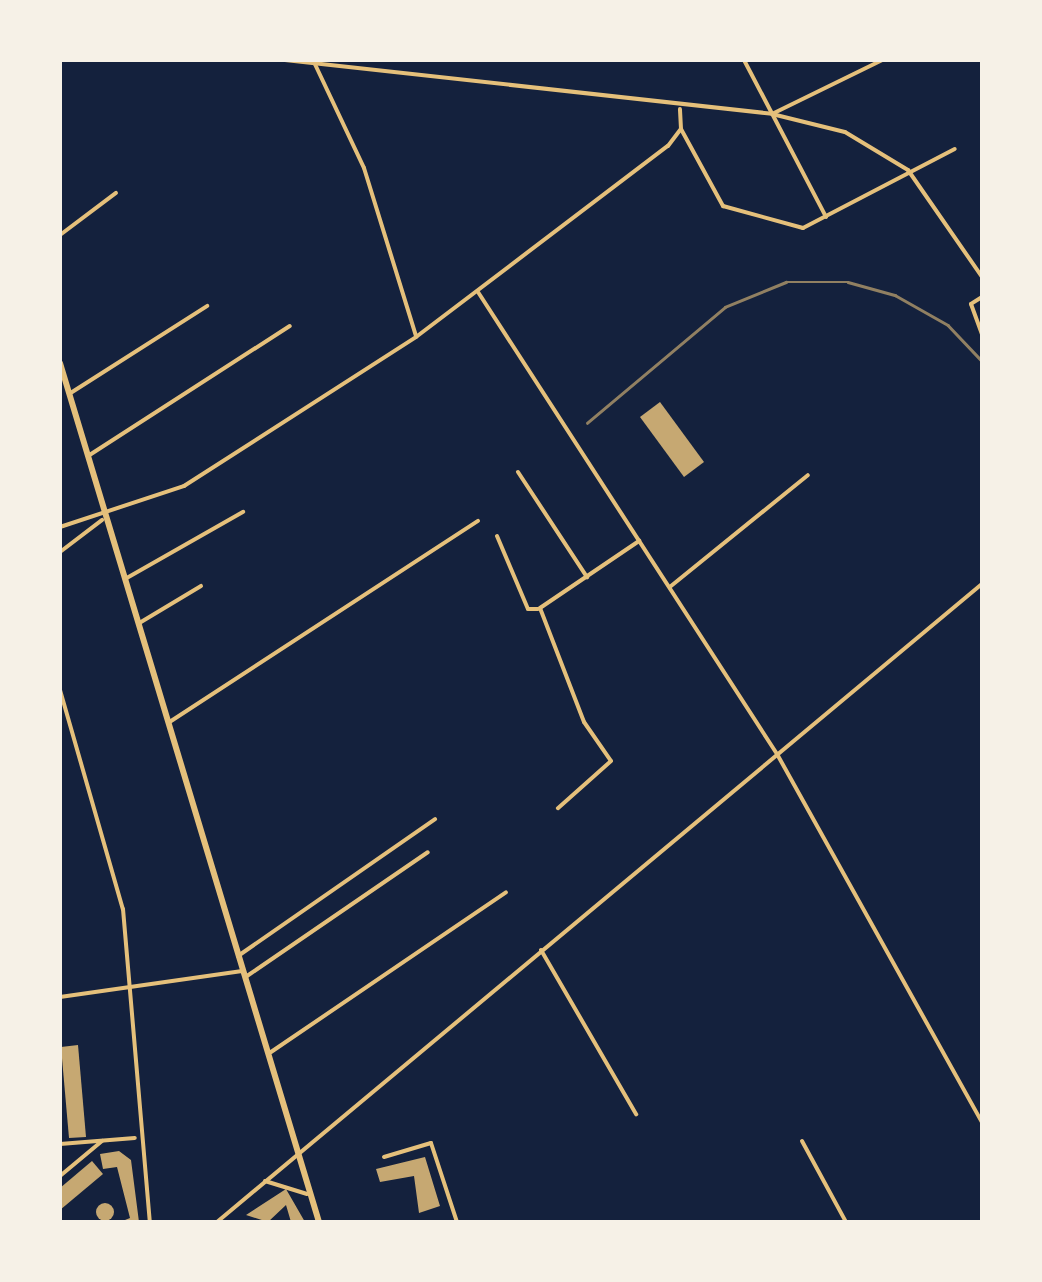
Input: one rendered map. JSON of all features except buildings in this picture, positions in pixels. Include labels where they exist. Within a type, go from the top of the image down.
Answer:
[{"type":"main road","points":[[60,363],[166,724],[320,1222]]},
{"type":"street","points":[[286,60],[680,109],[772,114],[858,137],[908,170],[982,276]]},
{"type":"street","points":[[744,60],[826,216]]},
{"type":"street","points":[[772,114],[882,60]]},
{"type":"street","points":[[314,62],[364,168],[416,337]]},
{"type":"street","points":[[680,109],[681,129],[726,208],[802,228],[955,149]]},
{"type":"street","points":[[60,528],[106,518],[209,473],[478,292],[681,129]]},
{"type":"street","points":[[60,235],[116,193]]},
{"type":"street","points":[[478,292],[536,392],[641,540],[778,754],[982,1122]]},
{"type":"street","points":[[982,296],[972,304],[982,335]]},
{"type":"street","points":[[69,394],[206,306]]},
{"type":"street","points":[[87,457],[290,326]]},
{"type":"street","points":[[982,373],[982,385]]},
{"type":"street","points":[[518,472],[587,577]]},
{"type":"street","points":[[671,586],[808,474]]},
{"type":"street","points":[[124,580],[242,512]]},
{"type":"street","points":[[60,552],[106,518]]},
{"type":"street","points":[[166,724],[478,521]]},
{"type":"street","points":[[498,536],[528,609],[540,608],[641,540]]},
{"type":"street","points":[[137,624],[201,586]]},
{"type":"street","points":[[217,1222],[980,586]]},
{"type":"street","points":[[540,608],[560,669],[611,765],[558,808]]},
{"type":"street","points":[[60,690],[123,909],[131,990],[137,1138],[150,1222]]},
{"type":"street","points":[[60,727],[69,724]]},
{"type":"street","points":[[237,956],[436,820]]},
{"type":"street","points":[[60,997],[243,974],[428,852]]},
{"type":"street","points":[[268,1054],[506,892]]},
{"type":"street","points":[[541,950],[636,1114]]},
{"type":"street","points":[[60,1144],[137,1138]]},
{"type":"street","points":[[60,1176],[102,1140]]},
{"type":"street","points":[[802,1141],[846,1222]]},
{"type":"street","points":[[384,1157],[431,1144],[457,1222]]},
{"type":"street","points":[[265,1182],[312,1196]]},
{"type":"railway","points":[[587,423],[725,307],[786,282],[848,282],[895,295],[948,325],[982,361]]}]
